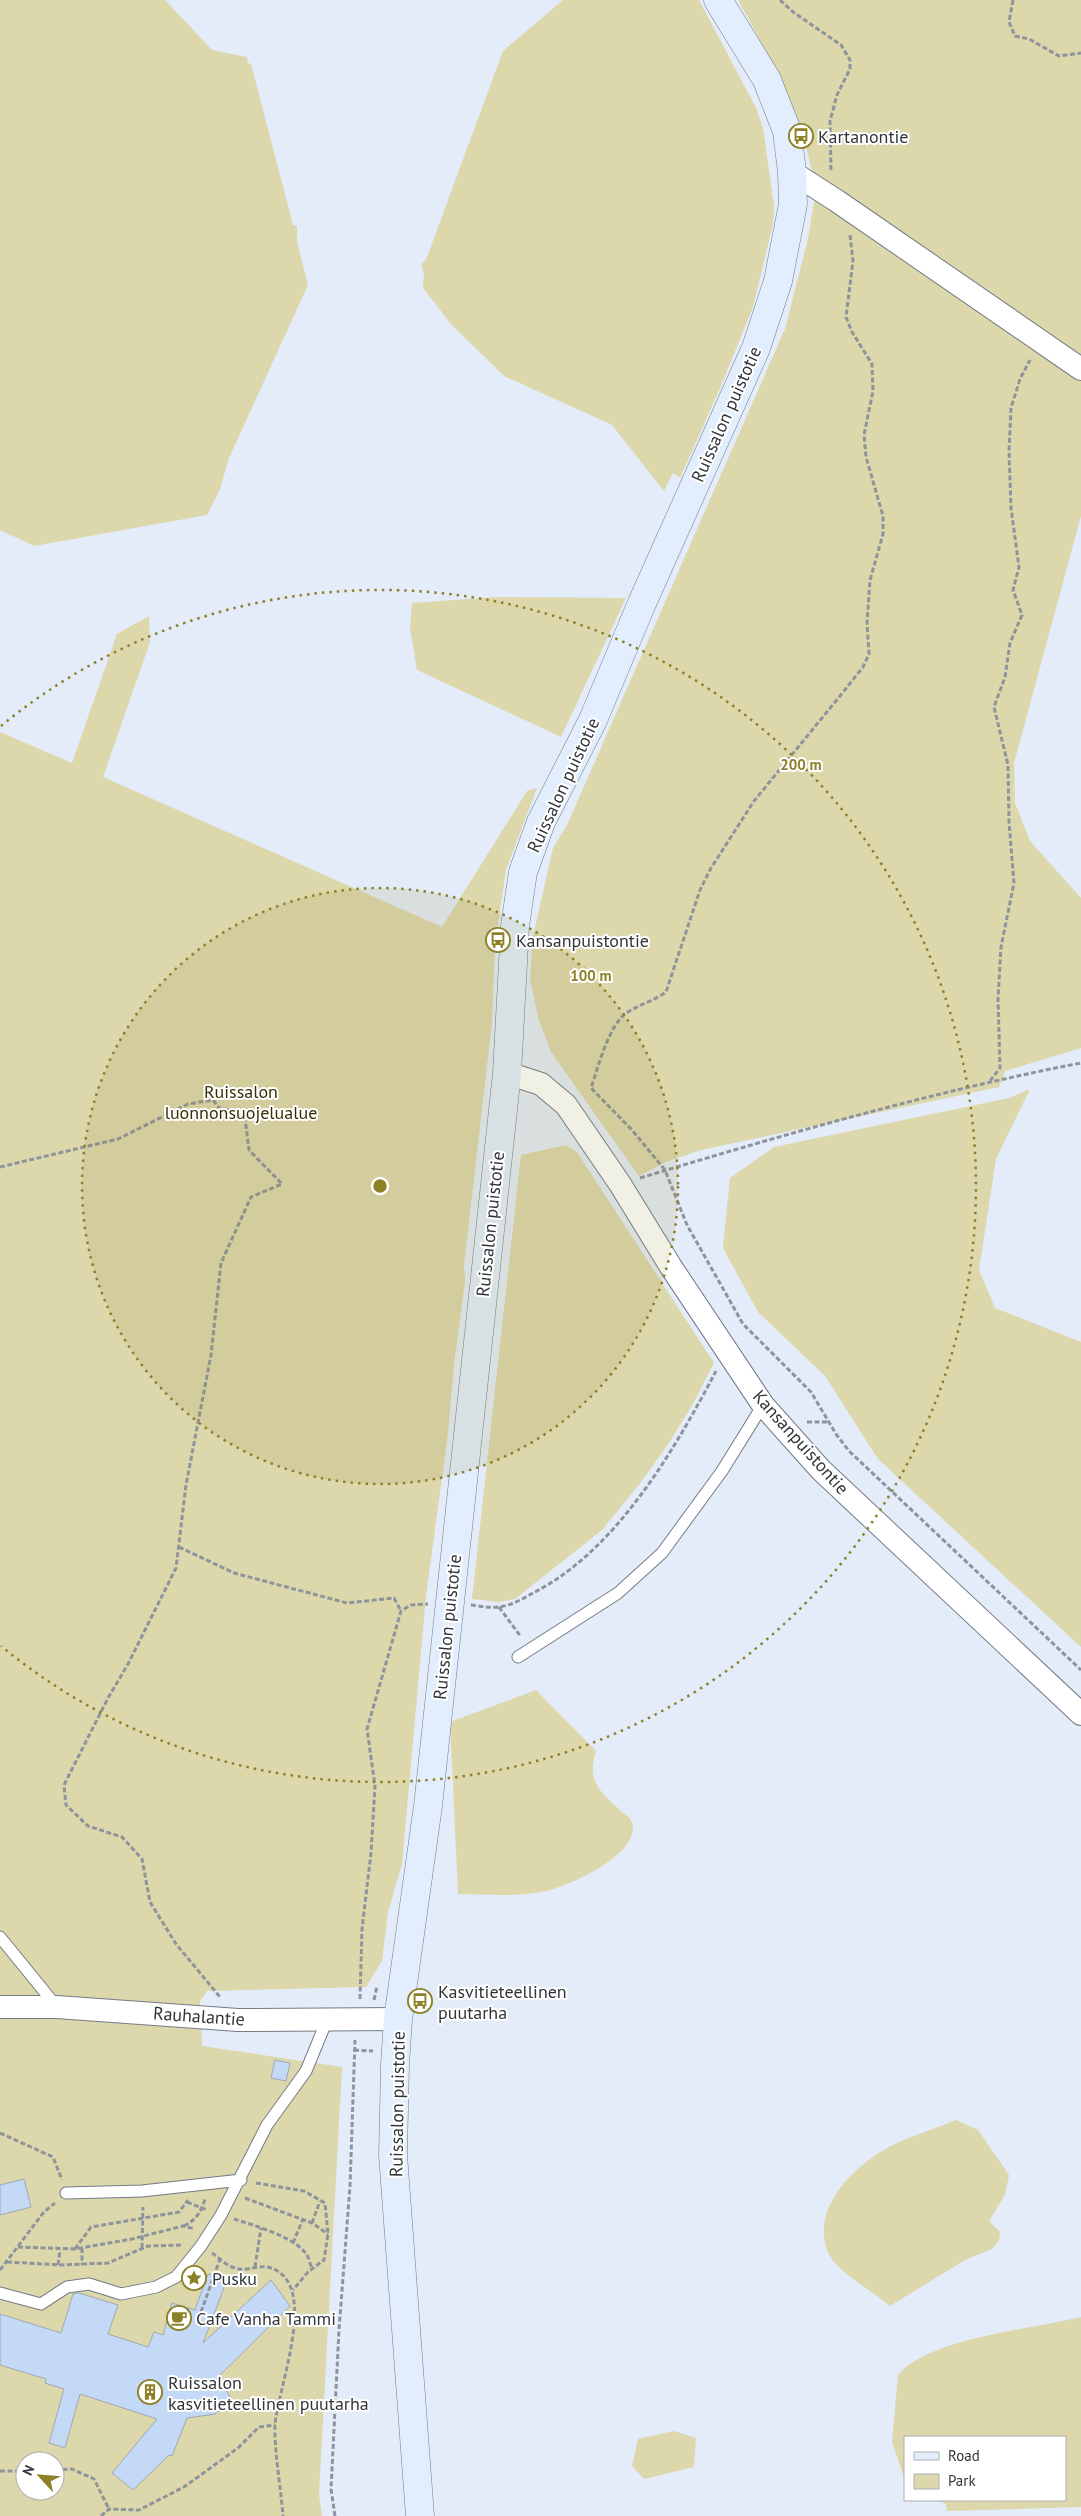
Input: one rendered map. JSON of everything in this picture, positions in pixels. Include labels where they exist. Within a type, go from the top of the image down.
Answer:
[{"type":"street","name":"Ruissalon puistotie","points":[[420,2516],[393,2156],[398,2019],[428,1806],[506,1074],[515,926],[523,872],[541,822],[593,720],[642,603],[756,348],[778,282],[793,204],[792,172],[787,131],[767,80],[718,0]]},
{"type":"street","points":[[792,172],[1081,369]]},
{"type":"street","name":"Kansanpuistontie","points":[[506,1074],[542,1084],[566,1105],[620,1184],[671,1267],[763,1405],[821,1470],[1081,1714]]},
{"type":"street","name":"Rauhalantie","points":[[0,2007],[56,2007],[238,2020],[398,2019]]},
{"type":"lane","points":[[518,1657],[618,1593],[662,1553],[722,1471],[763,1405]]},
{"type":"lane","points":[[0,1936],[56,2007]]},
{"type":"lane","points":[[0,2293],[41,2304],[67,2287],[89,2284],[121,2294],[143,2292],[176,2277],[201,2246],[221,2215],[241,2180],[267,2125],[306,2071],[327,2020]]},
{"type":"lane","points":[[66,2193],[142,2191],[241,2180]]},
{"type":"path","points":[[780,0],[793,12],[842,45],[850,60],[850,69],[837,95],[830,121],[831,178],[837,201],[849,231],[853,261],[846,316],[852,332],[872,364],[873,391],[864,435],[866,457],[883,516],[882,534],[870,580],[867,623],[869,654],[863,667],[754,800],[700,890],[666,992],[654,1001],[627,1012],[615,1024],[591,1088],[632,1130],[665,1170],[687,1225],[743,1324],[811,1392],[836,1434],[850,1451],[1081,1670]]},
{"type":"path","points":[[1013,0],[1010,22],[1015,36],[1029,39],[1059,56],[1081,53]]},
{"type":"path","points":[[990,1081],[1000,1068],[998,999],[1001,947],[1014,883],[1009,822],[1008,764],[994,707],[1005,677],[1010,643],[1022,616],[1013,590],[1019,567],[1011,508],[1009,452],[1011,408],[1020,380],[1041,340]]},
{"type":"path","points":[[620,1184],[850,1116],[990,1081],[1081,1063]]},
{"type":"path","points":[[0,1167],[118,1139],[188,1104],[213,1100],[220,1109],[235,1110],[245,1118],[249,1150],[282,1184],[251,1196],[221,1263],[211,1355],[186,1485],[176,1568],[64,1785],[66,1805],[88,1826],[122,1837],[142,1859],[150,1902],[176,1944],[238,2020]]},
{"type":"path","points":[[468,1605],[499,1607],[520,1600],[547,1586],[580,1560],[623,1517],[679,1440],[718,1368]]},
{"type":"path","points":[[178,1547],[234,1573],[347,1603],[394,1598],[401,1611]]},
{"type":"path","points":[[363,2020],[362,1929],[371,1853],[375,1786],[367,1729],[401,1611],[411,1604],[432,1603]]},
{"type":"path","points":[[499,1607],[531,1649]]},
{"type":"path","points":[[335,2516],[331,2489],[339,2330],[350,2186],[354,2050],[363,2020],[378,1984]]},
{"type":"path","points":[[354,2050],[380,2051]]},
{"type":"path","points":[[0,2133],[53,2157],[66,2193],[44,2212],[0,2270]]},
{"type":"path","points":[[241,2180],[304,2191],[325,2204],[328,2234],[324,2260],[312,2269],[293,2290]]},
{"type":"path","points":[[74,2249],[91,2227],[180,2212],[187,2202],[192,2186]]},
{"type":"path","points":[[142,2191],[142,2248]]},
{"type":"path","points":[[232,2194],[303,2219],[328,2234]]},
{"type":"path","points":[[312,2223],[320,2201]]},
{"type":"path","points":[[187,2202],[261,2228],[293,2243],[306,2254],[312,2269]]},
{"type":"path","points":[[18,2248],[74,2249],[132,2239],[183,2226],[194,2221],[202,2208]]},
{"type":"path","points":[[293,2243],[303,2219]]},
{"type":"path","points":[[183,2226],[210,2232]]},
{"type":"path","points":[[255,2267],[261,2228]]},
{"type":"path","points":[[7,2262],[82,2266],[108,2264],[148,2246],[201,2246],[235,2269],[264,2266],[278,2272],[293,2290],[296,2304],[286,2378],[275,2425],[283,2516]]},
{"type":"path","points":[[82,2248],[82,2266]]},
{"type":"path","points":[[58,2265],[60,2250]]},
{"type":"path","points":[[201,2312],[220,2259]]},
{"type":"path","points":[[101,2516],[108,2509],[139,2510],[184,2487],[238,2448],[259,2427],[275,2425]]},
{"type":"path","points":[[65,2469],[72,2469],[94,2479],[108,2509]]},
{"type":"path","points":[[0,2471],[15,2471]]},
{"type":"path","points":[[139,2510],[141,2516]]},
{"type":"green space","points":[[0,0],[165,0],[212,50],[247,57],[248,63],[251,64],[293,225],[297,226],[297,242],[308,285],[229,458],[220,489],[207,515],[34,546],[0,530]]},
{"type":"green space","points":[[563,0],[699,0],[756,108],[763,128],[774,206],[773,224],[753,307],[721,386],[680,478],[673,473],[664,491],[612,425],[504,376],[451,324],[423,288],[424,274],[421,264],[426,260],[503,51]]},
{"type":"green space","points":[[738,0],[1081,0],[1081,516],[1014,763],[1015,803],[1030,841],[1081,898],[1081,1048],[1005,1071],[999,1087],[701,1150],[666,1162],[639,1176],[551,1052],[538,1017],[530,979],[533,936],[553,848],[567,825],[785,329],[808,239],[816,188],[801,126],[773,64]]},
{"type":"green space","points":[[497,597],[626,598],[561,737],[417,670],[410,628],[412,603]]},
{"type":"green space","name":"Ruissalon luonnonsuojelualue","points":[[149,616],[150,642],[103,777],[442,927],[527,791],[537,788],[506,870],[495,945],[492,1022],[464,1265],[465,1281],[454,1365],[448,1433],[426,1596],[402,1864],[388,1912],[382,1961],[366,1987],[207,1991],[200,2001],[202,2046],[342,2067],[319,2494],[322,2516],[0,2516],[0,732],[72,763],[117,634]]},
{"type":"green space","points":[[1030,1089],[996,1159],[979,1270],[995,1308],[1081,1342],[1081,1647],[878,1459],[825,1376],[758,1312],[723,1248],[730,1178],[774,1147],[1009,1098]]},
{"type":"green space","points":[[566,1145],[577,1152],[714,1363],[694,1402],[669,1443],[641,1482],[602,1530],[515,1599],[498,1602],[472,1599],[521,1155]]},
{"type":"green space","points":[[536,1690],[596,1751],[593,1771],[597,1786],[631,1820],[632,1834],[626,1845],[603,1866],[560,1887],[527,1894],[458,1894],[450,1722]]},
{"type":"green space","points":[[956,2120],[978,2130],[1009,2175],[1005,2195],[989,2221],[1000,2232],[999,2241],[992,2249],[965,2260],[890,2306],[844,2272],[833,2261],[826,2245],[824,2229],[827,2213],[843,2184],[868,2160],[899,2142]]},
{"type":"green space","points":[[1081,2317],[1081,2507],[947,2511],[946,2504],[940,2501],[1066,2501],[1066,2436],[904,2436],[904,2477],[892,2442],[898,2375],[913,2362],[933,2352],[983,2337]]},
{"type":"green space","points":[[674,2431],[696,2438],[694,2467],[644,2479],[632,2466],[638,2439]]},
{"type":"building","points":[[275,2060],[290,2063],[286,2081],[271,2078]]},
{"type":"building","points":[[24,2179],[31,2207],[0,2215],[0,2185]]},
{"type":"building","name":"Ruissalon kasvitieteellinen puutarha","points":[[208,2274],[227,2280],[203,2343],[271,2280],[290,2306],[218,2377],[233,2401],[215,2414],[187,2418],[172,2456],[169,2455],[133,2490],[112,2473],[157,2419],[80,2394],[65,2448],[49,2443],[64,2389],[45,2383],[46,2379],[0,2365],[0,2314],[61,2333],[73,2294],[79,2293],[118,2305],[108,2334],[148,2347],[154,2332],[163,2335],[172,2303],[195,2310]]},
{"type":"place","name":"Kartanontie","points":[[801,136]]},
{"type":"place","name":"Kansanpuistontie","points":[[498,940]]},
{"type":"place","name":"Kasvitieteellinen puutarha","points":[[420,2001]]},
{"type":"place","name":"Pusku","points":[[194,2278]]},
{"type":"place","name":"Cafe Vanha Tammi","points":[[179,2318]]},
{"type":"place","name":"Ruissalon kasvitieteellinen puutarha","points":[[150,2392]]}]
